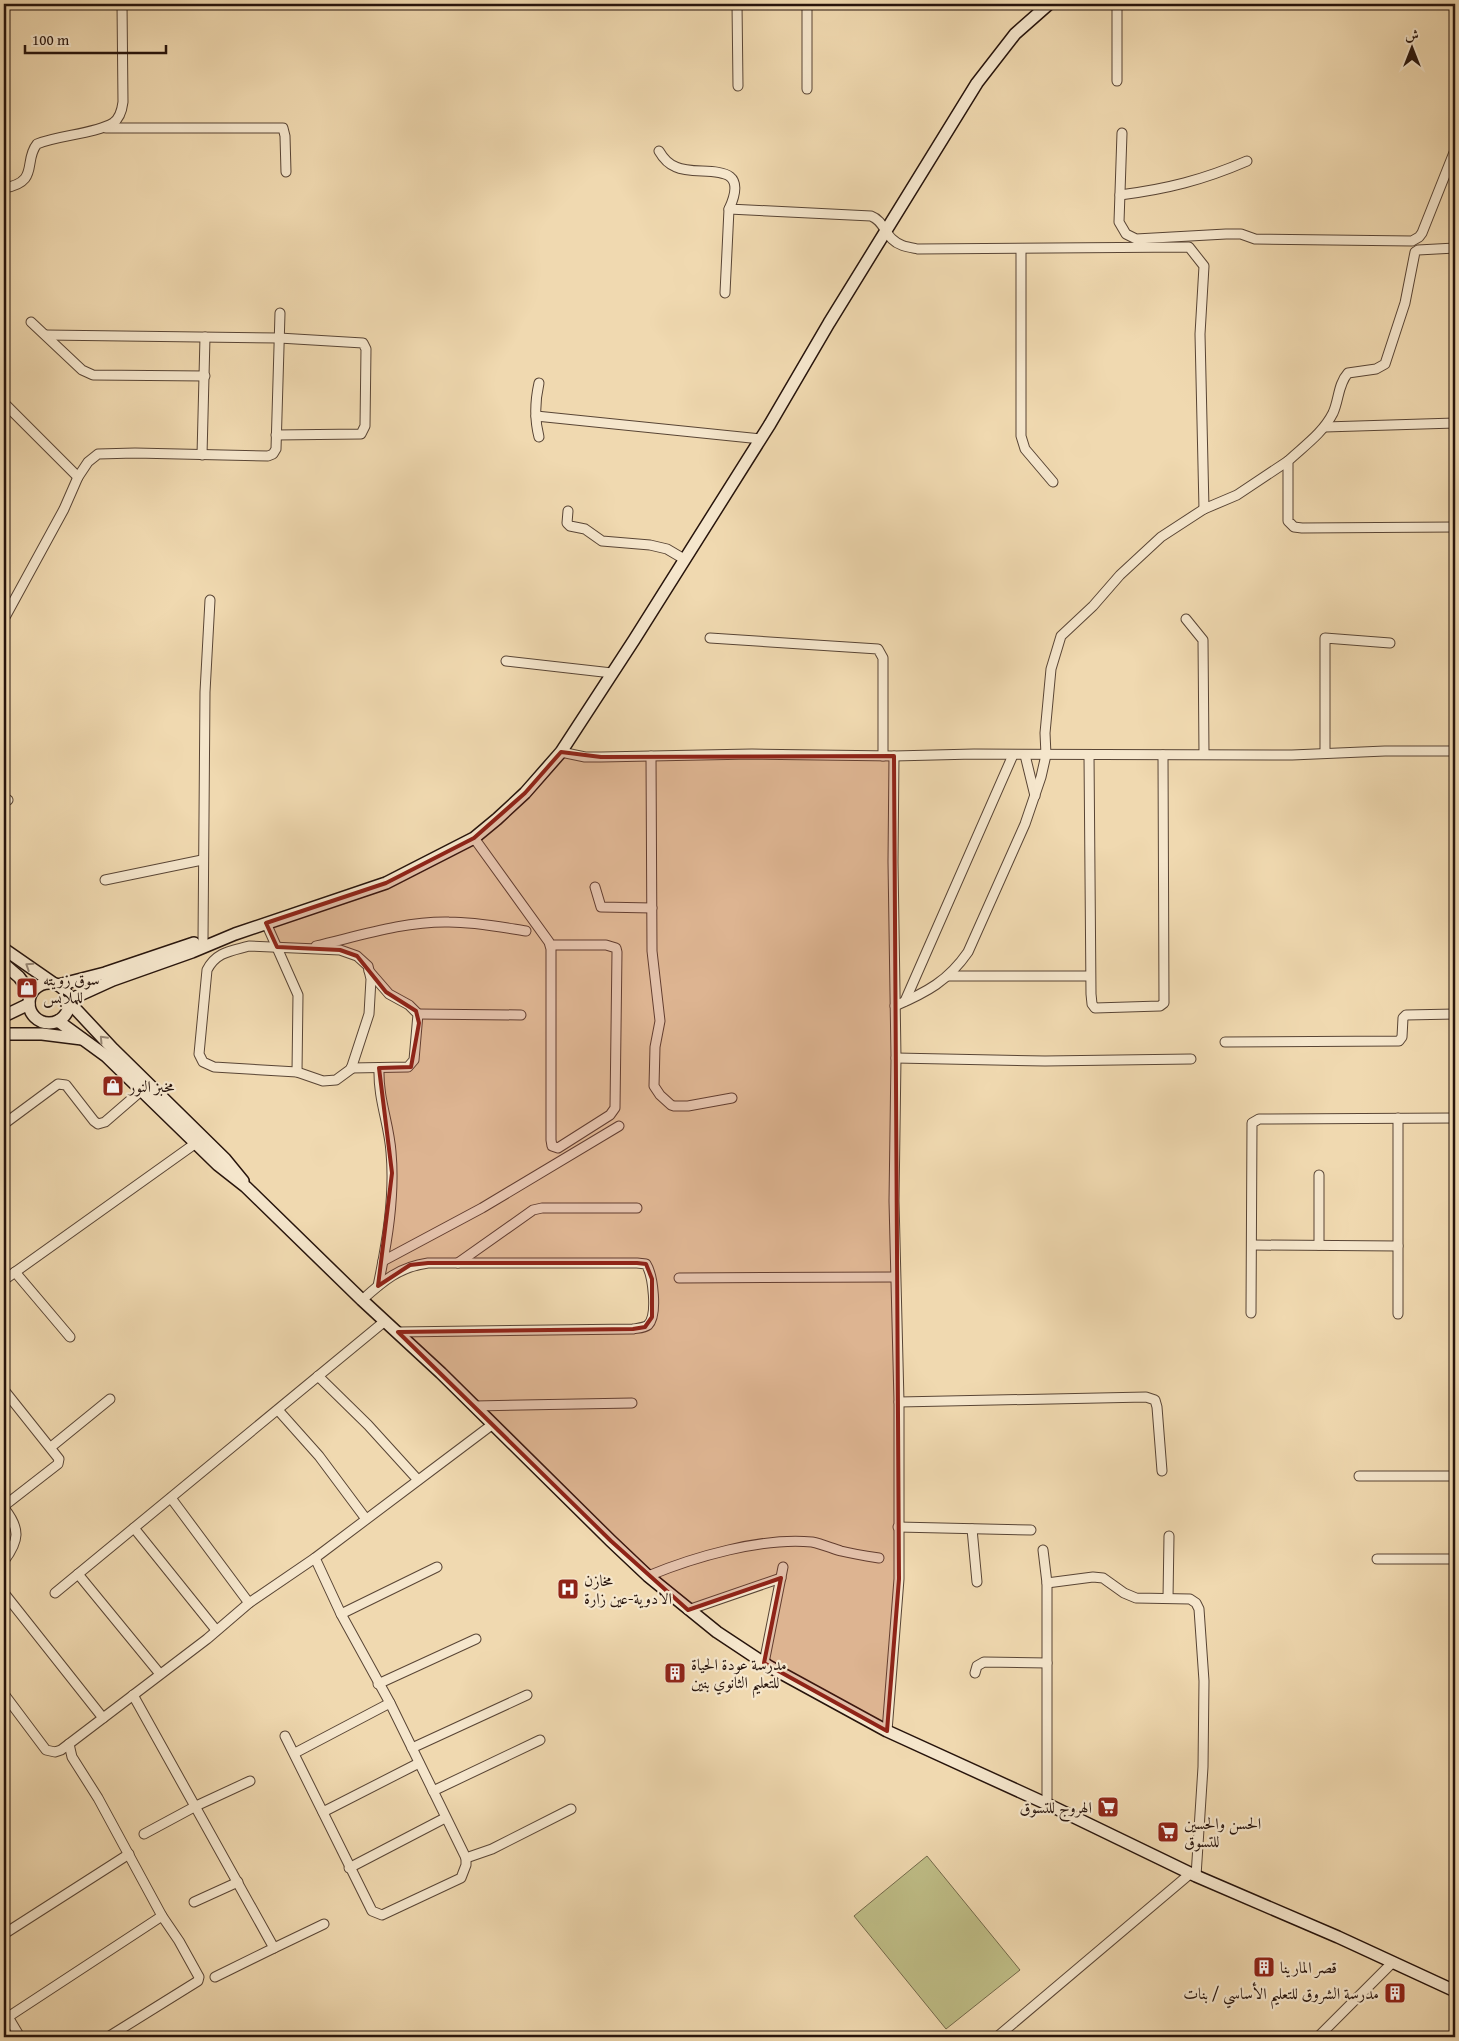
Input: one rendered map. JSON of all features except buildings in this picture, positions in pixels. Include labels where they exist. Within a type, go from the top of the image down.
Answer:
[{"type":"main road","points":[[4,1033],[45,1022],[58,1021],[65,1015],[69,1001],[113,980],[192,952],[235,934],[386,882],[474,838],[525,793],[561,752],[761,439],[886,230],[977,83],[1015,34],[1049,4]]},
{"type":"main road","points":[[4,1016],[30,998],[34,989],[43,983],[56,984],[104,973],[202,941],[235,934]]},
{"type":"main road","points":[[4,949],[66,991],[69,1001],[113,1049],[226,1159],[241,1177],[246,1187]]},
{"type":"main road","points":[[4,964],[20,978],[30,998],[35,1018],[45,1022]]},
{"type":"main road","points":[[58,1021],[86,1039],[106,1056],[223,1169],[246,1187],[475,1406],[648,1576],[688,1610],[764,1664],[887,1731],[1194,1874],[1455,1991]]},
{"type":"main road","points":[[4,1033],[42,1034],[86,1039]]},
{"type":"street","points":[[4,188],[15,186],[25,178],[37,144],[57,137],[98,128],[113,122],[122,109],[124,55],[122,4]]},
{"type":"street","points":[[737,4],[738,86]]},
{"type":"street","points":[[807,4],[807,89]]},
{"type":"street","points":[[1117,4],[1117,81]]},
{"type":"street","points":[[98,128],[283,128],[286,172]]},
{"type":"street","points":[[1122,134],[1119,222],[1126,234],[1136,239],[1231,234],[1256,239],[1412,241],[1422,233],[1455,150]]},
{"type":"street","points":[[659,151],[663,158],[676,168],[719,172],[730,177],[735,195],[729,209],[725,293]]},
{"type":"street","points":[[1120,195],[1172,188],[1247,161]]},
{"type":"street","points":[[729,209],[871,216],[878,219],[891,238],[900,244],[918,249],[1186,247],[1190,249],[1204,266],[1200,334],[1204,508]]},
{"type":"street","points":[[895,1006],[928,991],[948,976],[968,952],[1025,824],[1035,796],[1046,755],[1045,733],[1051,669],[1061,636],[1161,537],[1204,508],[1237,495],[1288,462],[1325,427],[1334,411],[1343,378],[1348,373],[1376,369],[1385,364],[1405,303],[1414,252],[1418,250],[1455,248]]},
{"type":"street","points":[[1021,249],[1021,436],[1026,449],[1052,478],[1053,482]]},
{"type":"street","points":[[4,619],[64,509],[78,476],[88,462],[98,454],[268,456],[273,454],[276,449],[280,313]]},
{"type":"street","points":[[31,322],[82,370],[93,375],[204,376]]},
{"type":"street","points":[[46,335],[279,338],[363,343],[366,349],[365,426],[361,434],[276,435]]},
{"type":"street","points":[[202,455],[205,337]]},
{"type":"street","points":[[539,383],[535,402],[539,437]]},
{"type":"street","points":[[4,403],[78,476]]},
{"type":"street","points":[[536,416],[761,439]]},
{"type":"street","points":[[1325,427],[1455,423]]},
{"type":"street","points":[[1288,462],[1288,521],[1294,527],[1455,527]]},
{"type":"street","points":[[568,511],[567,523],[570,526],[585,529],[598,540],[641,543],[659,547],[684,559]]},
{"type":"street","points":[[202,941],[202,860],[205,832],[205,692],[210,600]]},
{"type":"street","points":[[1186,619],[1203,640],[1204,754]]},
{"type":"street","points":[[710,638],[878,649],[883,658],[883,756]]},
{"type":"street","points":[[1325,754],[1325,638],[1390,642]]},
{"type":"street","points":[[506,661],[612,673]]},
{"type":"street","points":[[561,752],[585,757],[752,754],[894,756],[1325,754],[1455,751]]},
{"type":"street","points":[[905,1001],[1013,754]]},
{"type":"street","points":[[1025,755],[1035,796]]},
{"type":"street","points":[[1089,755],[1090,976],[1091,999],[1095,1008],[1160,1006],[1164,1003],[1163,755]]},
{"type":"street","points":[[651,756],[652,951],[660,1021],[655,1047],[654,1086],[660,1095],[674,1106],[688,1106],[732,1098]]},
{"type":"street","points":[[887,1731],[899,1579],[899,1402],[894,1201],[896,1058],[893,862],[894,756]]},
{"type":"street","points":[[474,838],[550,945],[552,1030],[551,1140],[552,1146],[558,1148],[610,1115],[616,1108],[617,952],[616,948],[606,944],[550,945]]},
{"type":"street","points":[[104,880],[202,860]]},
{"type":"street","points":[[596,887],[601,906],[652,908]]},
{"type":"street","points":[[304,948],[428,922],[473,923],[526,931]]},
{"type":"street","points":[[266,923],[298,995],[297,1072]]},
{"type":"street","points":[[250,946],[277,947],[340,950],[357,956],[368,966],[370,979],[369,1014],[351,1068],[336,1080],[323,1080],[297,1072],[214,1067],[204,1062],[199,1054],[207,970],[212,960],[228,952],[250,946]]},
{"type":"street","points":[[368,970],[389,994],[409,1005],[418,1014],[521,1015]]},
{"type":"street","points":[[948,976],[1090,976]]},
{"type":"street","points":[[351,1068],[408,1067],[412,1065],[415,1054],[418,1014]]},
{"type":"street","points":[[1225,1042],[1399,1041],[1402,1037],[1403,1018],[1406,1015],[1455,1014]]},
{"type":"street","points":[[896,1058],[1045,1061],[1191,1059]]},
{"type":"street","points":[[378,1286],[391,1196],[392,1166],[389,1135],[380,1100],[379,1068]]},
{"type":"street","points":[[4,1124],[58,1084],[66,1085],[94,1122],[98,1124],[106,1122],[142,1090]]},
{"type":"street","points":[[1398,1118],[1398,1314]]},
{"type":"street","points":[[1250,1312],[1252,1123],[1259,1119],[1455,1118]]},
{"type":"street","points":[[383,1261],[482,1208],[619,1126]]},
{"type":"street","points":[[4,1280],[196,1143]]},
{"type":"street","points":[[1319,1176],[1319,1245]]},
{"type":"street","points":[[458,1263],[532,1210],[542,1208],[637,1208]]},
{"type":"street","points":[[1252,1245],[1398,1246]]},
{"type":"street","points":[[362,1300],[399,1271],[410,1265],[428,1262],[631,1262],[646,1264],[652,1280],[652,1317],[649,1324],[645,1327],[633,1329],[398,1332]]},
{"type":"street","points":[[15,1272],[70,1337]]},
{"type":"street","points":[[679,1278],[895,1277]]},
{"type":"street","points":[[55,1593],[385,1321]]},
{"type":"street","points":[[318,1376],[368,1425],[418,1480]]},
{"type":"street","points":[[4,1390],[60,1459],[58,1464],[4,1507],[10,1516],[16,1534],[14,1547],[4,1561]]},
{"type":"street","points":[[899,1402],[1146,1397],[1155,1400],[1157,1407],[1162,1471]]},
{"type":"street","points":[[51,1447],[110,1400]]},
{"type":"street","points":[[475,1406],[632,1403]]},
{"type":"street","points":[[278,1410],[319,1456],[366,1519]]},
{"type":"street","points":[[4,1694],[46,1750],[55,1752],[69,1744],[133,1696],[249,1603],[315,1558],[493,1424]]},
{"type":"street","points":[[1359,1476],[1455,1476]]},
{"type":"street","points":[[171,1498],[249,1603]]},
{"type":"street","points":[[898,1527],[1031,1530]]},
{"type":"street","points":[[134,1528],[216,1630]]},
{"type":"street","points":[[972,1529],[977,1582]]},
{"type":"street","points":[[1168,1598],[1169,1536]]},
{"type":"street","points":[[648,1576],[732,1549],[796,1541],[815,1543],[842,1551],[878,1558]]},
{"type":"street","points":[[1043,1550],[1047,1583],[1047,1804]]},
{"type":"street","points":[[284,1736],[295,1753],[349,1868],[372,1911],[382,1915],[461,1878],[466,1865],[466,1858],[390,1703],[341,1614],[315,1558]]},
{"type":"street","points":[[1377,1559],[1455,1559]]},
{"type":"street","points":[[764,1664],[783,1567]]},
{"type":"street","points":[[341,1614],[437,1568]]},
{"type":"street","points":[[78,1574],[160,1674]]},
{"type":"street","points":[[998,2037],[1194,1874],[1203,1766],[1204,1681],[1199,1609],[1196,1603],[1190,1599],[1136,1598],[1124,1593],[1103,1578],[1093,1577],[1047,1583]]},
{"type":"street","points":[[688,1610],[781,1578]]},
{"type":"street","points":[[4,1592],[103,1718]]},
{"type":"street","points":[[378,1684],[476,1640]]},
{"type":"street","points":[[975,1673],[977,1666],[984,1662],[1047,1662]]},
{"type":"street","points":[[412,1748],[527,1695]]},
{"type":"street","points":[[133,1696],[274,1948]]},
{"type":"street","points":[[295,1753],[390,1703]]},
{"type":"street","points":[[433,1792],[540,1740]]},
{"type":"street","points":[[69,1744],[72,1757],[98,1798],[162,1916],[179,1941],[199,1977],[198,1982],[108,2037]]},
{"type":"street","points":[[323,1812],[419,1763]]},
{"type":"street","points":[[144,1834],[196,1806],[250,1781]]},
{"type":"street","points":[[466,1858],[492,1849],[571,1809]]},
{"type":"street","points":[[349,1868],[445,1818]]},
{"type":"street","points":[[4,1934],[128,1854]]},
{"type":"street","points":[[194,1902],[238,1882]]},
{"type":"street","points":[[20,2037],[6,2013],[162,1916]]},
{"type":"street","points":[[215,1977],[324,1924]]},
{"type":"street","points":[[1318,2037],[1393,1962]]},
{"type":"highlighted area","points":[[561,752],[601,757],[894,756],[899,1579],[887,1731],[764,1663],[781,1578],[688,1610],[611,1541],[398,1332],[633,1329],[645,1327],[652,1317],[652,1279],[646,1264],[428,1263],[410,1265],[378,1286],[392,1173],[379,1068],[411,1067],[419,1023],[416,1011],[386,992],[357,956],[340,950],[277,947],[266,923],[386,883],[474,838],[525,793]]},
{"type":"shaded area","points":[[927,1856],[1020,1970],[946,2029],[854,1916]]},
{"type":"place","name":"سوق زويته للملابس","points":[[27,988]]},
{"type":"place","name":"مخبز النور","points":[[113,1086]]},
{"type":"place","name":"مخازن الادوية-عين زارة","points":[[568,1589]]},
{"type":"place","name":"مدرسة عودة الحياة للتعليم الثانوي بنين","points":[[675,1673]]},
{"type":"place","name":"الهروج للتسوق","points":[[1108,1807]]},
{"type":"place","name":"الحسن والحسين للتسوق","points":[[1168,1832]]},
{"type":"place","name":"قصر المارينا","points":[[1264,1967]]},
{"type":"place","name":"مدرسة الشروق للتعليم الأساسي / بنات","points":[[1395,1993]]}]
